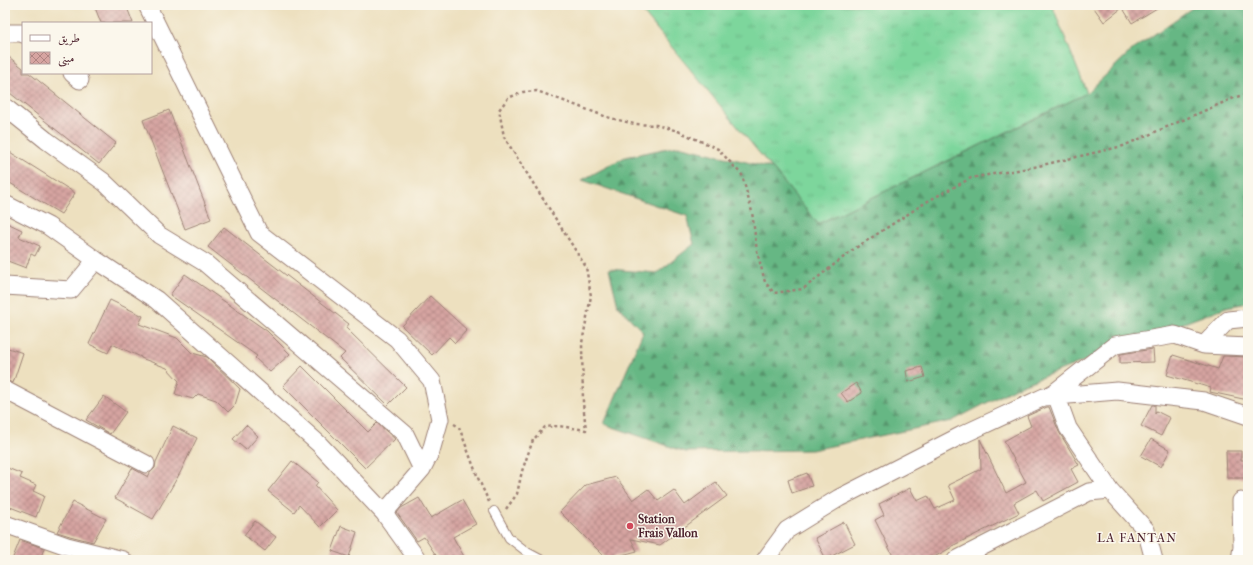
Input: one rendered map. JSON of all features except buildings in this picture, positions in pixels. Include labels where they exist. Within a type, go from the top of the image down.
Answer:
[{"type":"street","points":[[147,5],[259,233],[397,339],[432,381],[440,418],[431,451],[422,470],[384,513]]},
{"type":"street","points":[[5,35],[7,33],[22,34]]},
{"type":"street","points":[[5,107],[46,140],[104,182],[159,235],[205,263],[405,434],[422,470]]},
{"type":"street","points":[[5,204],[48,226],[96,260],[158,300],[319,444],[384,513],[418,560]]},
{"type":"street","points":[[5,286],[72,290],[96,260]]},
{"type":"street","points":[[1204,345],[1228,320],[1248,318]]},
{"type":"street","points":[[765,560],[787,530],[839,498],[962,435],[1052,395],[1115,345],[1175,335],[1204,345],[1248,347]]},
{"type":"street","points":[[5,390],[146,464]]},
{"type":"street","points":[[1052,395],[1117,391],[1204,401],[1248,416]]},
{"type":"street","points":[[1052,395],[1068,428],[1110,490],[1146,530],[1154,560]]},
{"type":"street","points":[[956,560],[1089,492],[1110,490]]},
{"type":"street","points":[[1240,560],[1242,547],[1241,501]]},
{"type":"street","points":[[5,524],[66,546],[123,560]]},
{"type":"lane","points":[[494,511],[509,538],[527,552],[542,560]]},
{"type":"path","points":[[440,418],[459,427],[478,478],[494,511],[505,510],[517,494],[522,471],[533,440],[545,427],[559,426],[586,430],[583,403],[582,343],[591,296],[586,267],[504,138],[499,110],[508,98],[523,92],[537,91],[607,117],[634,124],[656,125],[678,131],[718,149],[742,175],[752,212],[757,251],[765,282],[774,293],[803,289],[854,249],[928,201],[971,178],[1034,167],[1123,146],[1236,97],[1248,94]]},
{"type":"green space","points":[[637,5],[1052,5],[1087,93],[818,224]]},
{"type":"green space","points":[[1196,5],[1248,5],[1248,303],[1226,307],[1019,386],[952,421],[812,450],[686,452],[604,424],[643,332],[618,306],[609,269],[657,273],[694,244],[687,216],[582,180],[625,157],[678,146],[772,168],[818,224],[1087,93],[1132,50]]},
{"type":"place","name":"Station Frais Vallon","points":[[630,526]]},
{"type":"district","name":"LA FANTAN","points":[[1137,537]]}]
